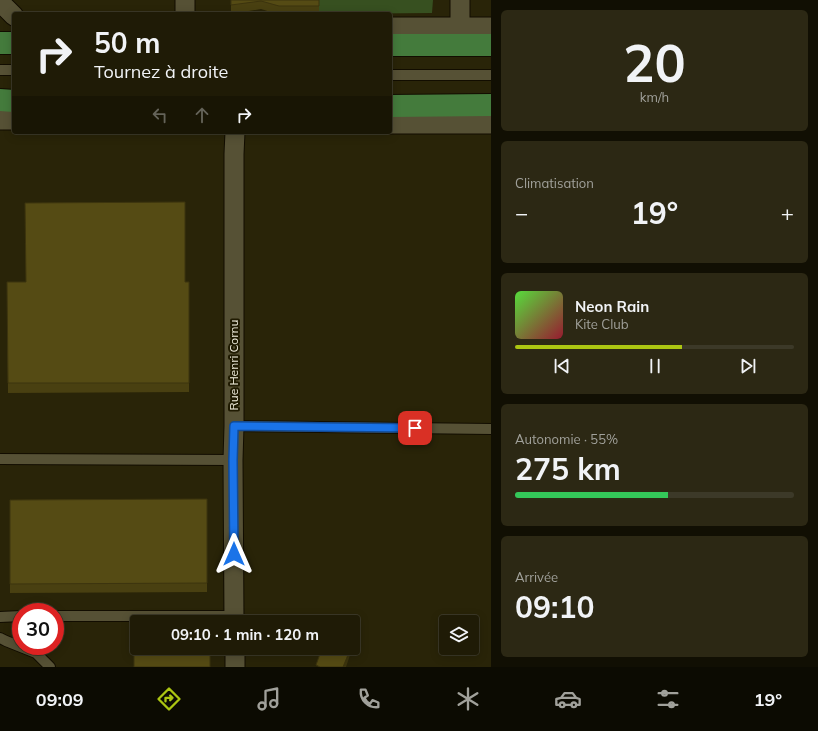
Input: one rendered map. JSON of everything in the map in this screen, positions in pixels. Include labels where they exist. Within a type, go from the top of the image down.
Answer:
[{"type":"main road","points":[[0,43],[12,43]]},
{"type":"main road","points":[[392,45],[491,45]]},
{"type":"main road","points":[[0,100],[12,101]]},
{"type":"main road","points":[[392,106],[491,105]]},
{"type":"street","points":[[185,0],[185,12]]},
{"type":"street","points":[[460,0],[460,27]]},
{"type":"street","points":[[0,2],[12,14]]},
{"type":"street","points":[[0,22],[12,23]]},
{"type":"street","points":[[392,27],[491,27]]},
{"type":"street","points":[[0,120],[12,120]]},
{"type":"street","points":[[392,124],[491,124]]},
{"type":"street","name":"Rue Henri Cornu","points":[[234,615],[233,460],[235,134]]},
{"type":"street","points":[[235,655],[235,667]]},
{"type":"lane","points":[[0,70],[12,70]]},
{"type":"lane","points":[[392,75],[491,75]]},
{"type":"lane","points":[[234,426],[491,429]]},
{"type":"lane","points":[[0,459],[233,460]]},
{"type":"lane","points":[[0,617],[12,616]]},
{"type":"lane","points":[[64,616],[130,617]]},
{"type":"lane","points":[[0,638],[36,653],[50,667]]},
{"type":"green space","points":[[319,0],[433,0],[432,13],[319,12]]},
{"type":"building","points":[[231,0],[319,0],[319,6],[279,6],[261,1],[231,5]]},
{"type":"building","points":[[185,202],[185,282],[189,282],[189,383],[8,383],[7,282],[26,282],[25,203]]},
{"type":"building","points":[[207,499],[207,583],[10,584],[10,500]]},
{"type":"building","points":[[134,655],[210,655],[210,667],[134,667]]},
{"type":"building","points":[[320,655],[348,655],[343,667],[320,667],[316,665]]},
{"type":"route","points":[[234,554],[234,426],[415,428]]}]
